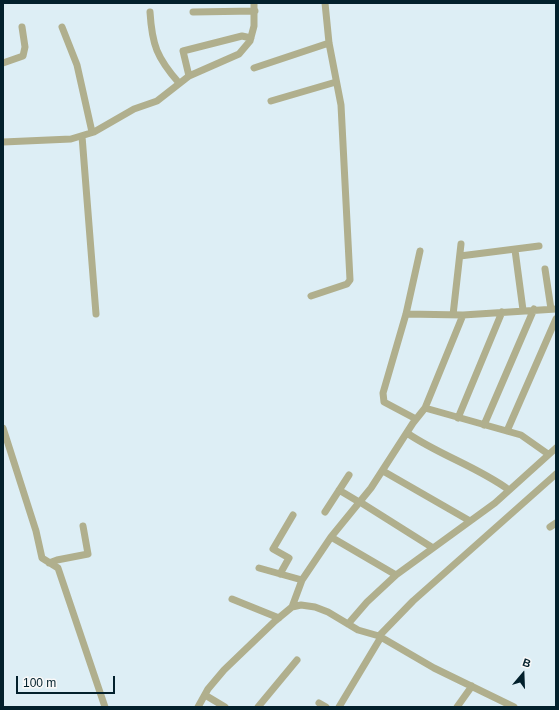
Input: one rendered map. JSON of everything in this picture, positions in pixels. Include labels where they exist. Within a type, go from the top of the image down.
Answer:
[{"type":"street","points":[[311,296],[347,284],[350,280],[344,133],[341,105],[329,43],[325,3]]},
{"type":"street","points":[[3,142],[72,139],[92,132],[134,109],[157,101],[189,76],[240,54],[251,38],[254,26],[254,7],[193,12]]},
{"type":"street","points":[[150,12],[151,35],[159,57],[179,83]]},
{"type":"street","points":[[3,63],[23,56],[25,47],[22,27]]},
{"type":"street","points":[[62,27],[76,65],[92,132]]},
{"type":"street","points":[[189,76],[183,51],[242,36],[251,38]]},
{"type":"street","points":[[254,68],[329,43]]},
{"type":"street","points":[[271,101],[336,82]]},
{"type":"street","points":[[82,136],[96,314]]},
{"type":"street","points":[[453,315],[461,244]]},
{"type":"street","points":[[460,256],[539,246]]},
{"type":"street","points":[[515,250],[523,310]]},
{"type":"street","points":[[416,419],[384,402],[383,393],[406,314],[420,251]]},
{"type":"street","points":[[406,314],[463,315],[554,309],[545,269]]},
{"type":"street","points":[[484,425],[534,310]]},
{"type":"street","points":[[458,418],[502,312]]},
{"type":"street","points":[[292,607],[302,580],[330,537],[383,471],[416,419],[425,408],[463,315]]},
{"type":"street","points":[[508,431],[556,319]]},
{"type":"street","points":[[425,408],[521,435],[548,454]]},
{"type":"street","points":[[3,428],[36,531],[42,558],[58,568],[105,707]]},
{"type":"street","points":[[407,433],[430,448],[492,477],[509,490]]},
{"type":"street","points":[[348,624],[367,602],[396,575],[495,503],[556,448]]},
{"type":"street","points":[[383,471],[470,521]]},
{"type":"street","points":[[339,707],[380,637],[413,601],[556,474]]},
{"type":"street","points":[[325,512],[349,475]]},
{"type":"street","points":[[339,490],[433,548]]},
{"type":"street","points":[[280,574],[289,558],[272,549],[293,515]]},
{"type":"street","points":[[49,563],[88,554],[83,526]]},
{"type":"street","points":[[330,537],[396,575]]},
{"type":"street","points":[[259,568],[302,580]]},
{"type":"street","points":[[232,599],[279,618]]},
{"type":"street","points":[[198,707],[224,670],[292,607],[301,605],[315,607],[358,630],[380,637],[434,668],[514,707]]},
{"type":"street","points":[[258,707],[297,660]]},
{"type":"street","points":[[457,707],[472,686]]},
{"type":"street","points":[[205,695],[226,707]]},
{"type":"street","points":[[318,703],[326,707]]}]
